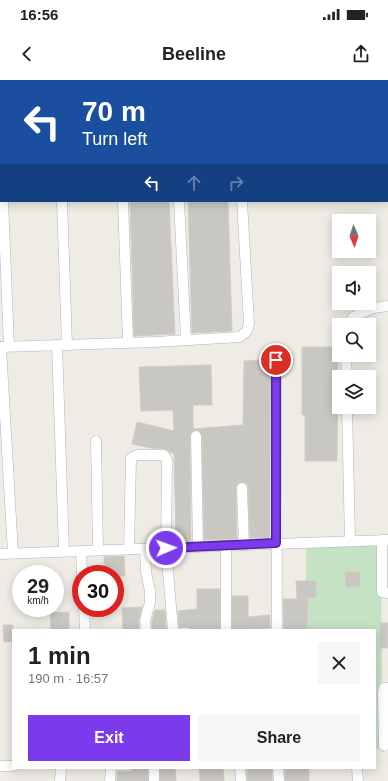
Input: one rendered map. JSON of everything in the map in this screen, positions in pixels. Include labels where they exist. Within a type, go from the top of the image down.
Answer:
[{"type":"street","points":[[3,202],[3,347],[13,553]]},
{"type":"street","points":[[62,202],[64,551]]},
{"type":"street","points":[[123,202],[128,342]]},
{"type":"street","points":[[180,202],[186,340]]},
{"type":"street","points":[[3,347],[240,337],[247,331],[249,324],[242,202]]},
{"type":"street","points":[[353,318],[373,308],[388,306]]},
{"type":"street","points":[[276,360],[277,629]]},
{"type":"street","points":[[347,414],[350,541]]},
{"type":"street","points":[[196,436],[198,547]]},
{"type":"street","points":[[96,441],[98,550]]},
{"type":"street","points":[[129,549],[130,462],[134,456],[141,454],[164,454],[166,458],[166,548],[172,629]]},
{"type":"street","points":[[242,488],[244,545]]},
{"type":"street","points":[[0,554],[385,540],[382,592],[388,593]]},
{"type":"street","points":[[226,546],[226,629]]},
{"type":"street","points":[[145,549],[146,572],[150,591],[150,602],[145,621],[146,629]]},
{"type":"street","points":[[82,551],[82,565]]},
{"type":"street","points":[[84,617],[85,629]]},
{"type":"street","points":[[384,746],[383,692],[384,688],[388,688]]},
{"type":"street","points":[[0,766],[12,766]]},
{"type":"street","points":[[60,781],[61,769]]},
{"type":"street","points":[[110,769],[110,781]]},
{"type":"street","points":[[154,769],[154,781]]},
{"type":"street","points":[[240,769],[241,781]]},
{"type":"street","points":[[278,769],[279,781]]},
{"type":"street","points":[[357,769],[358,781]]},
{"type":"green space","points":[[306,546],[381,546],[382,743],[379,749],[376,749],[376,629],[306,629]]},
{"type":"building","points":[[130,202],[169,202],[175,334],[134,336]]},
{"type":"building","points":[[188,202],[228,202],[232,331],[192,333]]},
{"type":"building","points":[[302,347],[332,347],[332,362],[338,362],[338,370],[332,370],[332,414],[337,414],[337,461],[305,461],[305,415],[302,415]]},
{"type":"building","points":[[270,360],[270,538],[250,538],[248,488],[247,484],[242,482],[238,483],[236,488],[237,539],[204,540],[202,436],[199,431],[196,430],[191,433],[190,436],[191,541],[176,541],[174,454],[164,449],[132,444],[137,422],[174,431],[173,410],[141,411],[139,367],[211,365],[212,405],[193,405],[193,429],[243,425],[244,361]]},
{"type":"building","points":[[124,556],[125,576],[124,565],[104,565],[104,557]]},
{"type":"building","points":[[345,572],[360,572],[360,586],[346,587]]},
{"type":"building","points":[[296,581],[316,581],[316,597],[308,597],[307,629],[284,629],[283,599],[297,599]]},
{"type":"building","points":[[197,589],[220,589],[220,629],[189,629],[189,627],[179,628],[178,611],[197,609]]},
{"type":"building","points":[[232,596],[248,596],[248,617],[270,615],[270,628],[232,629]]},
{"type":"building","points":[[142,607],[139,620],[139,629],[123,629],[124,608]]},
{"type":"building","points":[[155,610],[165,610],[166,629],[152,629],[152,621]]},
{"type":"building","points":[[64,612],[69,612],[69,629],[51,629],[50,617],[64,617]]},
{"type":"building","points":[[380,623],[388,623],[388,648],[380,648]]},
{"type":"building","points":[[3,625],[13,625],[12,641],[4,642]]},
{"type":"building","points":[[132,769],[148,769],[148,781],[117,781],[117,771],[132,771]]},
{"type":"building","points":[[160,769],[175,769],[176,781],[160,781]]},
{"type":"building","points":[[199,769],[223,769],[224,781],[200,781]]},
{"type":"building","points":[[247,769],[272,769],[272,781],[247,781]]},
{"type":"building","points":[[285,769],[309,769],[309,781],[285,781]]},
{"type":"route","points":[[166,548],[276,543],[276,360]]}]
